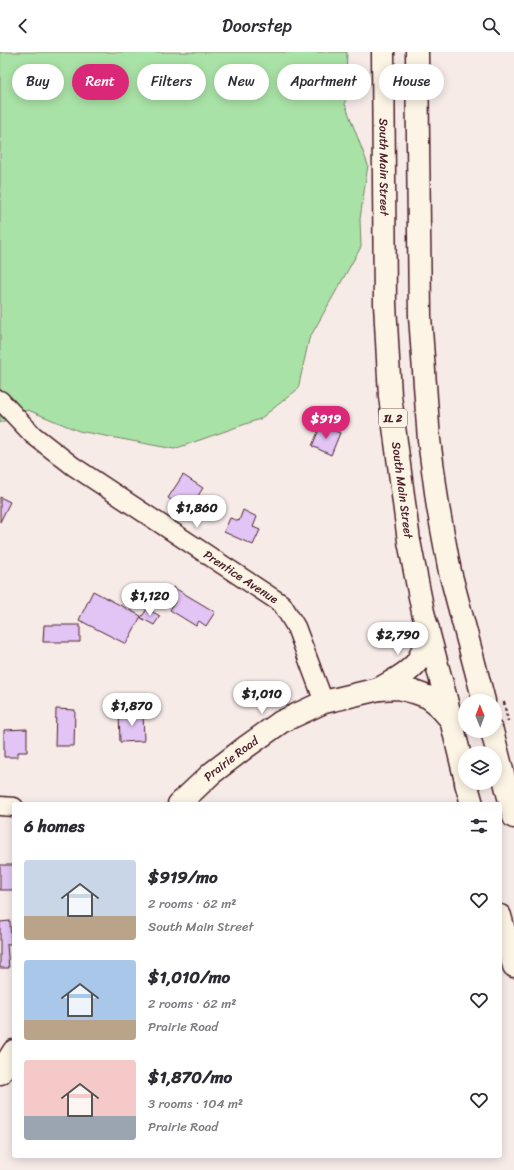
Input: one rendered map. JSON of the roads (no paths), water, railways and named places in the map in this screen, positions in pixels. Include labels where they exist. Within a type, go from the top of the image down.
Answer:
[{"type":"main road","name":"South Main Street","points":[[383,52],[385,304],[390,396],[409,541],[423,612],[458,747]]},
{"type":"main road","points":[[417,52],[420,316],[429,440],[438,508],[450,572],[492,694]]},
{"type":"main road","name":"Prairie Road","points":[[379,689],[404,675],[417,662],[425,642],[428,629]]},
{"type":"main road","name":"Prairie Road","points":[[181,802],[212,773],[281,722],[324,702],[379,689],[399,688],[428,697],[436,703],[452,722]]},
{"type":"main road","points":[[502,738],[514,817]]},
{"type":"main road","points":[[468,790],[471,802]]},
{"type":"main road","points":[[502,923],[514,966]]},
{"type":"main road","points":[[0,1073],[12,1054]]},
{"type":"street","name":"Prentice Avenue","points":[[0,400],[33,435],[73,466],[282,604],[296,627],[324,702]]},
{"type":"street","points":[[0,806],[12,806]]}]
